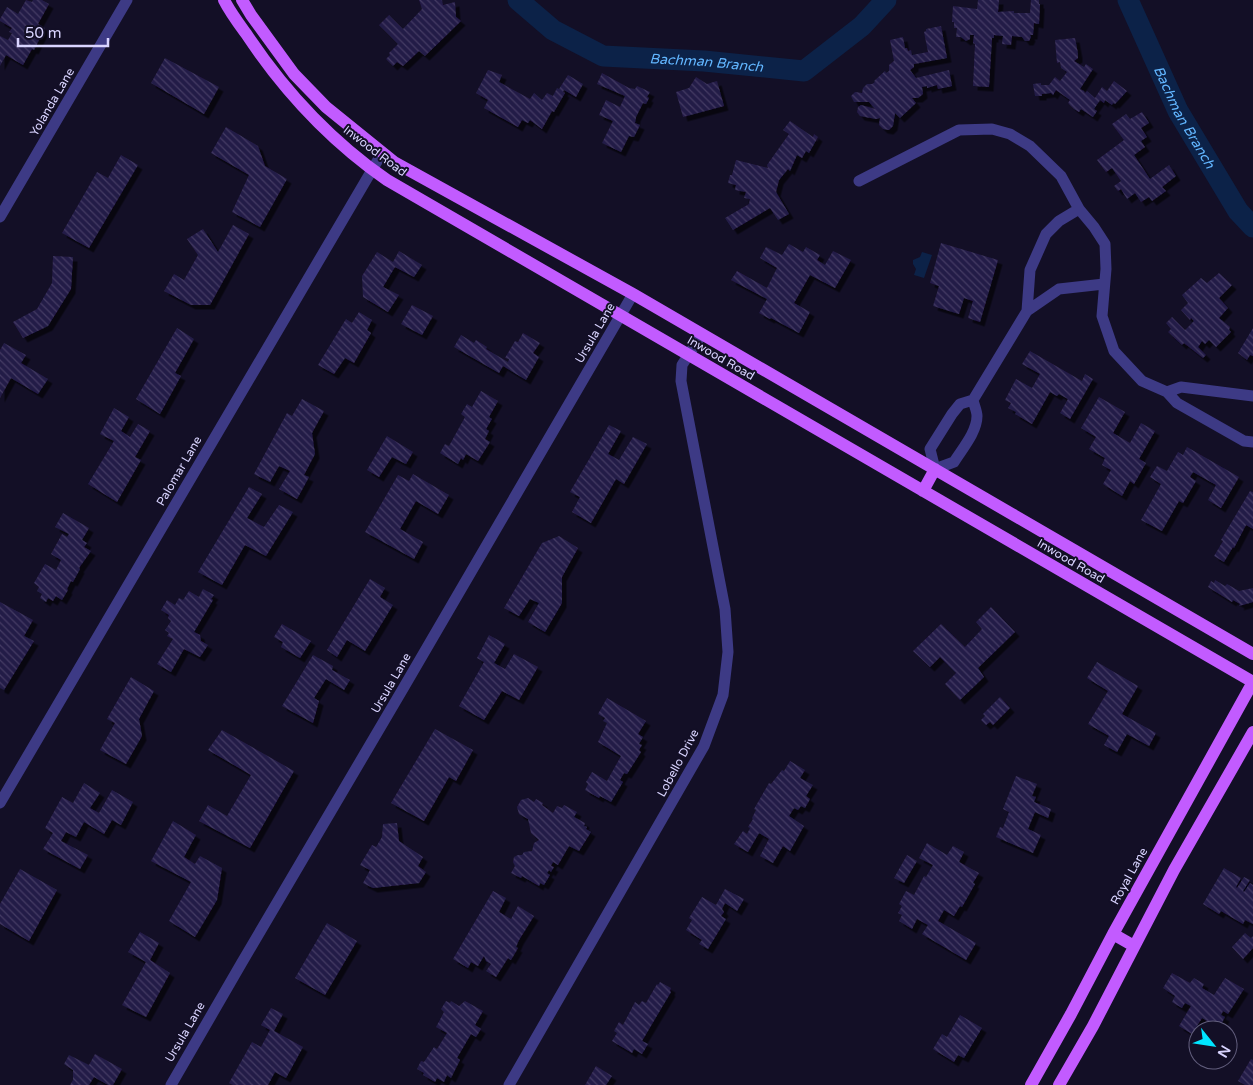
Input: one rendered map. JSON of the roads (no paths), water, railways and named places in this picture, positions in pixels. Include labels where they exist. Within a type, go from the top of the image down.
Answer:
[{"type":"main road","name":"Inwood Road","points":[[224,0],[260,54],[294,98],[328,134],[372,170],[436,210],[1253,682]]},
{"type":"main road","name":"Inwood Road","points":[[242,0],[294,74],[326,107],[382,153],[410,171],[633,294],[1253,654]]},
{"type":"main road","points":[[260,54],[272,44]]},
{"type":"main road","points":[[923,491],[935,469]]},
{"type":"main road","name":"Royal Lane","points":[[1031,1085],[1253,682]]},
{"type":"main road","points":[[1060,1085],[1096,1021],[1174,870],[1253,732]]},
{"type":"main road","points":[[1113,934],[1134,946]]},
{"type":"street","name":"Yolanda Lane","points":[[0,217],[127,0]]},
{"type":"street","points":[[860,181],[959,130],[992,129],[1010,134],[1030,146],[1061,176],[1079,209],[1105,244],[1106,270],[1102,316],[1114,351],[1142,381],[1167,392],[1177,402],[1244,441],[1253,442]]},
{"type":"street","name":"Palomar Lane","points":[[0,803],[382,153]]},
{"type":"street","points":[[973,400],[977,415],[971,435],[954,462],[935,469],[930,449],[960,404],[973,400],[1026,311],[1030,270],[1046,234],[1059,221],[1079,209]]},
{"type":"street","points":[[1026,311],[1059,290],[1104,284]]},
{"type":"street","name":"Ursula Lane","points":[[171,1085],[633,294]]},
{"type":"street","name":"Lobello Drive","points":[[509,1085],[704,746],[723,695],[728,652],[725,609],[683,394],[682,366],[702,334]]},
{"type":"street","points":[[1167,392],[1180,387],[1253,396]]},
{"type":"water","points":[[922,252],[932,255],[924,278],[914,275],[916,269],[913,264],[913,260],[920,257]]},
{"type":"waterway","name":"Bachman Branch","points":[[518,0],[553,30],[603,56],[704,61],[804,71],[862,26],[886,0]]},
{"type":"waterway","name":"Bachman Branch","points":[[1128,0],[1178,111],[1238,211],[1253,227]]}]
